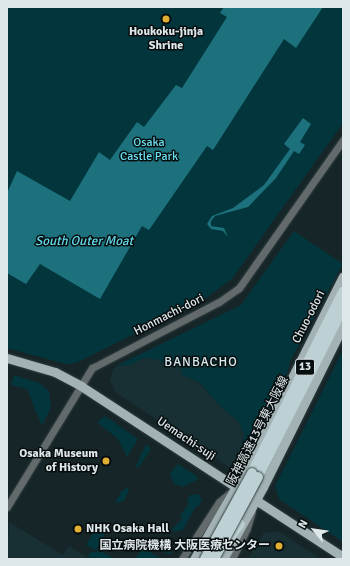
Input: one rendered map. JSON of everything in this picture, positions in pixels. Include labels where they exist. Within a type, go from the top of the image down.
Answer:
[{"type":"highway","name":"阪神高速13号東大阪線","points":[[215,559],[343,292]]},
{"type":"highway","name":"阪神高速13号東大阪線","points":[[204,559],[271,444],[343,308]]},
{"type":"highway","points":[[215,559],[240,524]]},
{"type":"main road","name":"Chuo-odori","points":[[194,559],[237,488],[343,276]]},
{"type":"main road","points":[[222,559],[240,524],[255,500],[343,326]]},
{"type":"main road","name":"Uemachi-suji","points":[[7,358],[55,372],[81,386],[343,557]]},
{"type":"street","name":"Honmachi-dori","points":[[7,506],[92,368],[219,302],[239,288],[343,140]]},
{"type":"street","points":[[182,559],[219,502],[237,488]]},
{"type":"street","points":[[232,559],[247,528],[255,500]]},
{"type":"shaded area","points":[[144,358],[159,360],[171,367],[181,366],[187,378],[199,383],[219,405],[239,422],[244,434],[239,457],[242,465],[229,467],[115,392],[110,380],[116,366],[130,365]]},
{"type":"shaded area","points":[[9,522],[63,555],[69,546],[90,559],[7,559]]},
{"type":"shaded area","name":"国立病院機構 大阪医療センター","points":[[278,531],[321,559],[248,559],[264,533]]},
{"type":"green space","name":"Osaka Castle Park","points":[[7,7],[343,7],[343,123],[232,279],[206,298],[76,363],[66,364],[7,348]]},
{"type":"green space","points":[[294,231],[343,264],[290,361],[288,371],[242,464],[239,457],[244,434],[239,422],[219,405],[200,383],[182,375],[181,366],[171,367],[159,360],[144,358],[130,365],[116,366],[241,305]]},
{"type":"green space","points":[[343,350],[343,542],[279,499],[275,486]]},
{"type":"green space","points":[[14,375],[39,383],[49,391],[51,407],[42,426],[27,389],[11,385]]},
{"type":"green space","points":[[105,416],[138,439],[127,457],[118,439],[97,422]]},
{"type":"green space","points":[[146,444],[151,449],[139,467],[135,468]]},
{"type":"green space","points":[[178,464],[198,477],[197,480],[182,487],[173,483],[170,473]]},
{"type":"green space","points":[[128,487],[129,490],[124,501],[115,503],[121,492]]},
{"type":"green space","points":[[198,494],[202,500],[199,506],[196,506],[183,530],[174,532],[172,529],[182,519],[180,515],[189,504],[187,501],[190,495]]},
{"type":"green space","points":[[100,521],[106,525],[105,528],[107,530],[96,550],[86,545]]},
{"type":"green space","points":[[153,538],[160,542],[171,542],[168,548],[172,553],[169,554],[155,549],[149,542]]},
{"type":"green space","points":[[143,548],[162,559],[135,559]]},
{"type":"green space","points":[[100,551],[115,559],[87,557],[91,552]]},
{"type":"water","name":"South Outer Moat","points":[[224,7],[323,7],[296,48],[284,39],[213,150],[207,146],[149,230],[142,226],[100,299],[40,264],[26,284],[7,273],[7,193],[17,171],[70,201],[99,152],[110,160],[137,122],[144,127],[176,85],[182,88],[227,17],[220,13]]},
{"type":"water","points":[[303,118],[311,124],[300,142],[305,145],[299,154],[294,151],[276,178],[248,207],[215,216],[211,221],[211,226],[224,228],[228,237],[223,231],[211,229],[207,224],[212,216],[233,208],[264,185],[290,149],[284,144]]},
{"type":"place","name":"Houkoku-jinja Shrine","points":[[166,19]]},
{"type":"place","name":"Osaka Museum of History","points":[[106,461]]},
{"type":"place","name":"NHK Osaka Hall","points":[[78,529]]},
{"type":"place","name":"国立病院機構 大阪医療センター","points":[[279,546]]},
{"type":"district","name":"BANBACHO","points":[[201,362]]}]
